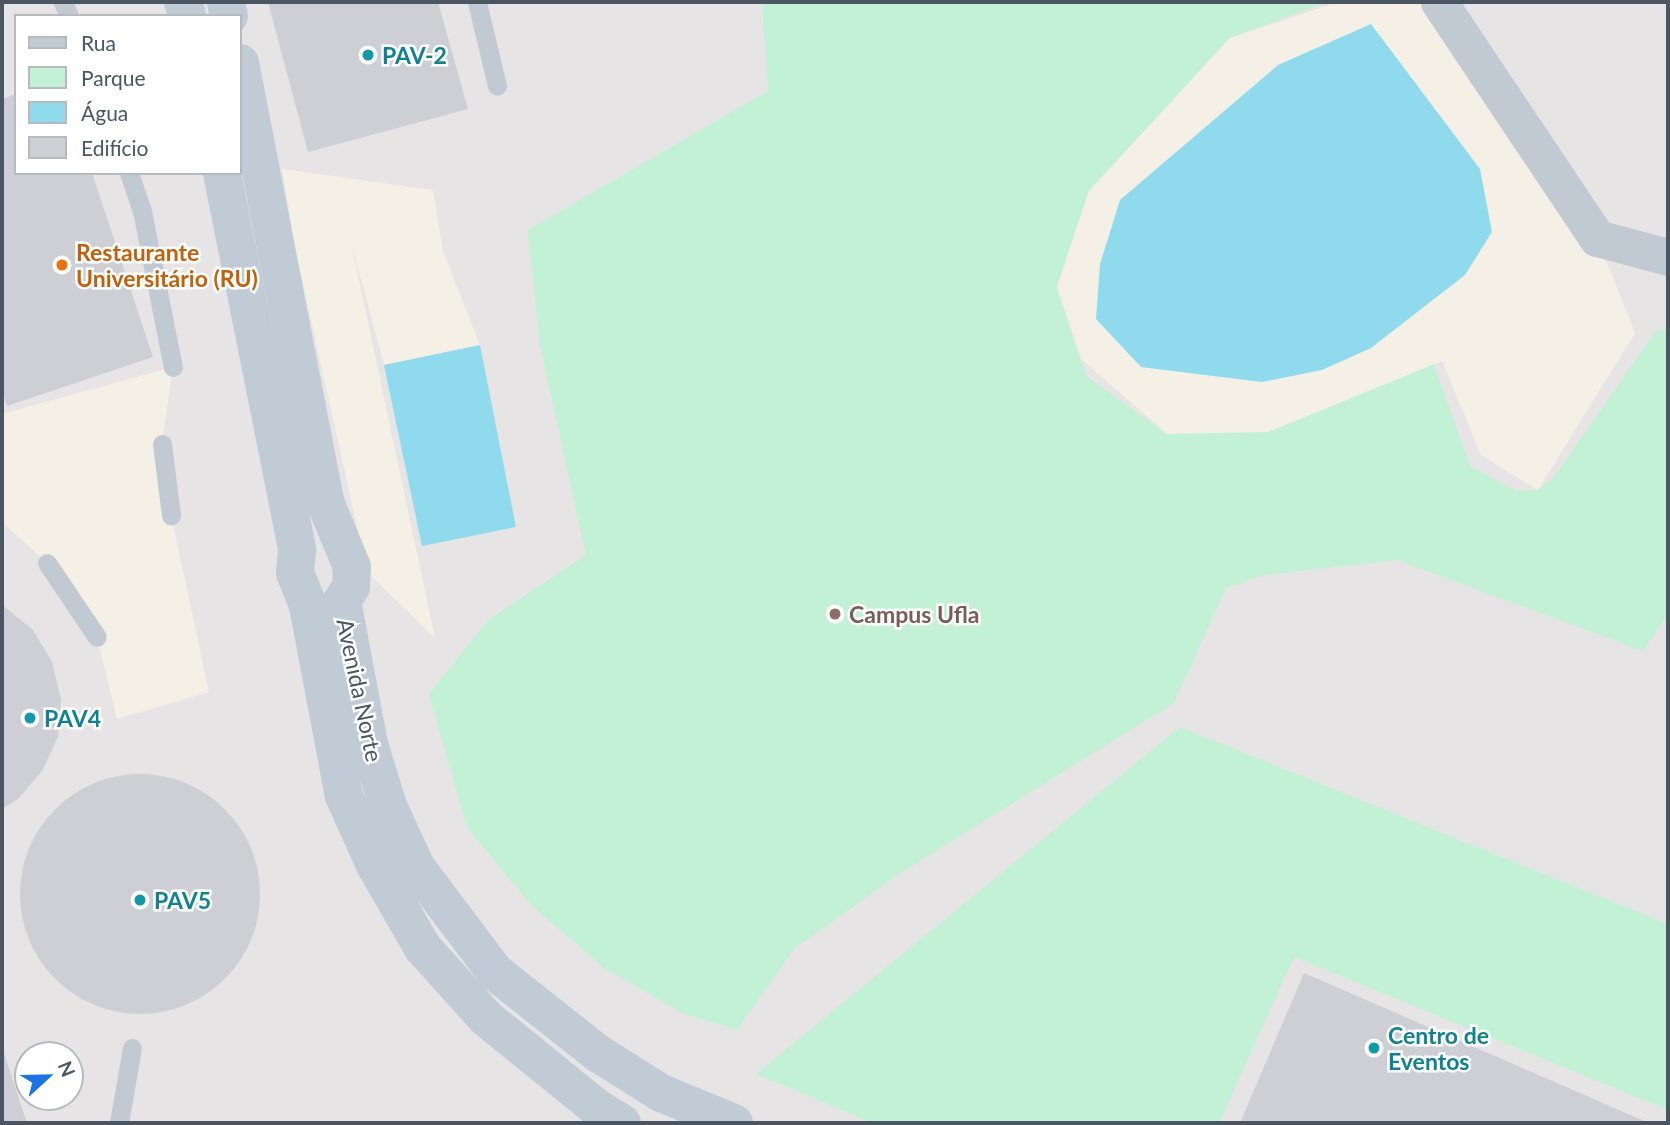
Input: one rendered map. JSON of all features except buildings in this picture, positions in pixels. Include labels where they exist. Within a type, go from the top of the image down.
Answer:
[{"type":"street","points":[[1439,2],[1597,238],[1668,257]]},
{"type":"street","name":"Avenida Norte","points":[[242,72],[326,505],[352,567],[351,587],[342,601],[369,744],[388,806],[416,867],[495,972],[651,1108],[714,1120]]},
{"type":"street","name":"Avenida Norte","points":[[222,175],[297,550],[295,573],[303,594],[344,796],[375,865],[423,948],[486,1017],[622,1123]]},
{"type":"street","points":[[297,550],[320,537],[339,541]]},
{"type":"street","points":[[303,594],[330,604],[342,601]]},
{"type":"lane","points":[[477,2],[497,86]]},
{"type":"lane","points":[[130,175],[142,211],[173,367]]},
{"type":"lane","points":[[162,444],[171,515]]},
{"type":"lane","points":[[47,563],[97,636]]},
{"type":"lane","points":[[119,1123],[132,1048]]},
{"type":"shaded area","name":"Campus Ufla","points":[[2,2],[1668,2],[1668,1123],[2,1123]]},
{"type":"green space","points":[[762,2],[1328,2],[1230,38],[1089,191],[1057,287],[1086,376],[1167,434],[1431,356],[1470,466],[1516,491],[1538,490],[1552,480],[1656,331],[1668,329],[1668,615],[1643,651],[1397,560],[1265,575],[1226,588],[1174,703],[899,874],[795,948],[737,1030],[682,1013],[604,968],[529,903],[467,827],[429,694],[488,620],[586,555],[540,345],[528,230],[768,91]]},
{"type":"green space","points":[[1180,727],[1668,924],[1668,1110],[1294,957],[1219,1123],[873,1123],[756,1074]]},
{"type":"sand","points":[[1338,2],[1426,2],[1597,238],[1635,333],[1538,490],[1481,455],[1442,361],[1268,432],[1167,434],[1081,359],[1057,287],[1089,191],[1230,38]]},
{"type":"sand","points":[[282,169],[433,190],[443,251],[480,345],[384,365],[351,242],[435,638],[367,572],[298,262]]},
{"type":"sand","points":[[173,367],[162,444],[171,515],[209,692],[117,719],[97,637],[47,563],[2,522],[2,414]]},
{"type":"water","points":[[1371,24],[1480,169],[1492,232],[1465,275],[1371,348],[1322,370],[1262,382],[1141,367],[1096,319],[1100,264],[1120,200],[1278,65]]},
{"type":"water","points":[[480,345],[516,527],[422,546],[384,365]]},
{"type":"place","name":"PAV-2","points":[[368,55]]},
{"type":"place","name":"Restaurante Universitário (RU)","points":[[62,265]]},
{"type":"place","name":"Campus Ufla","points":[[835,614]]},
{"type":"place","name":"PAV4","points":[[30,718]]},
{"type":"place","name":"PAV5","points":[[140,900]]},
{"type":"place","name":"Centro de Eventos","points":[[1374,1048]]}]
